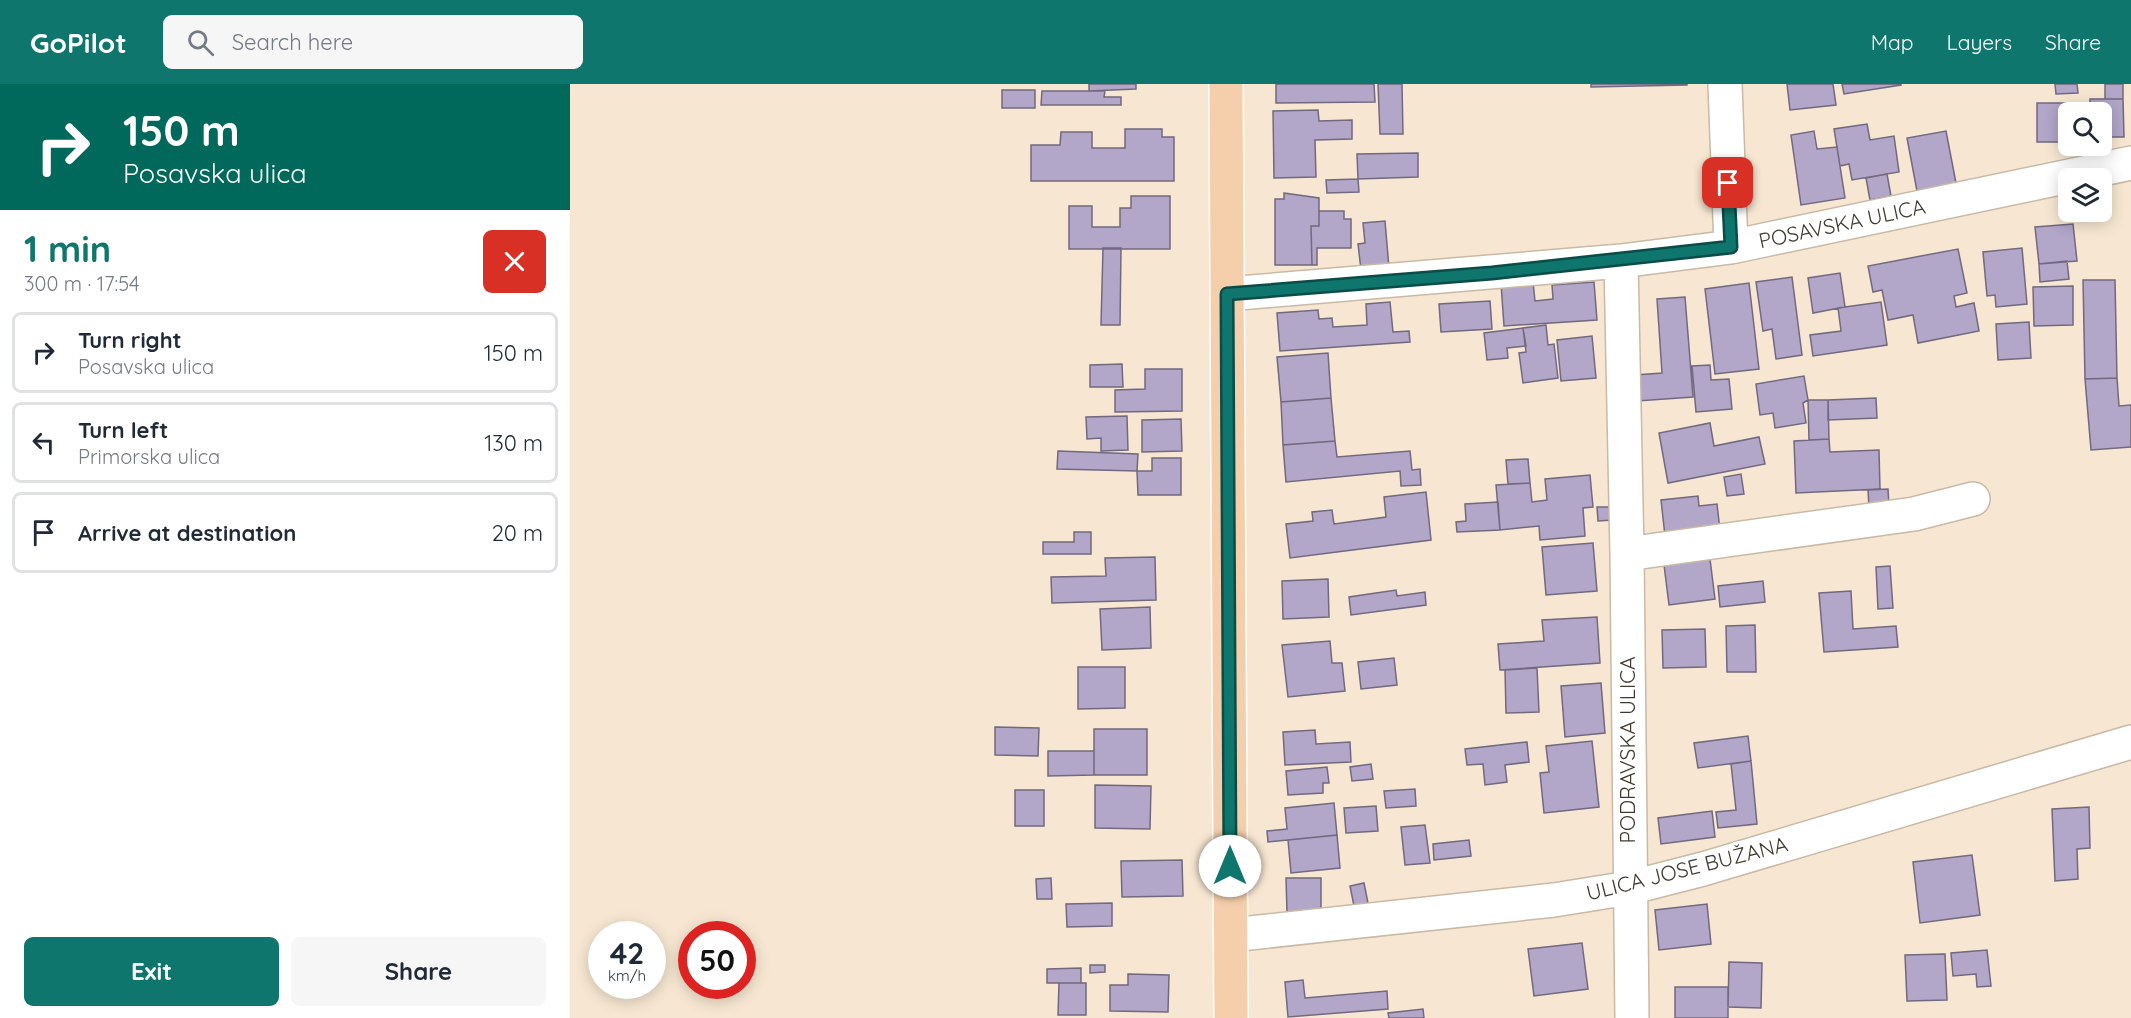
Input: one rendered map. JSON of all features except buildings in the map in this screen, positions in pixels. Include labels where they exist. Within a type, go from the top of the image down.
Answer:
[{"type":"main road","points":[[1226,84],[1231,1018]]},
{"type":"street","points":[[1725,84],[1731,247]]},
{"type":"street","name":"POSAVSKA ULICA","points":[[1227,294],[1621,261],[1731,247],[2131,163]]},
{"type":"street","name":"PODRAVSKA ULICA","points":[[1621,261],[1632,1018]]},
{"type":"street","points":[[1627,554],[1914,514],[1973,499]]},
{"type":"street","name":"ULICA JOSE BUŽANA","points":[[1231,935],[1554,900],[1629,888],[1703,869],[2131,742]]},
{"type":"route","points":[[1230,866],[1227,294],[1428,279],[1731,247],[1728,183]]}]
